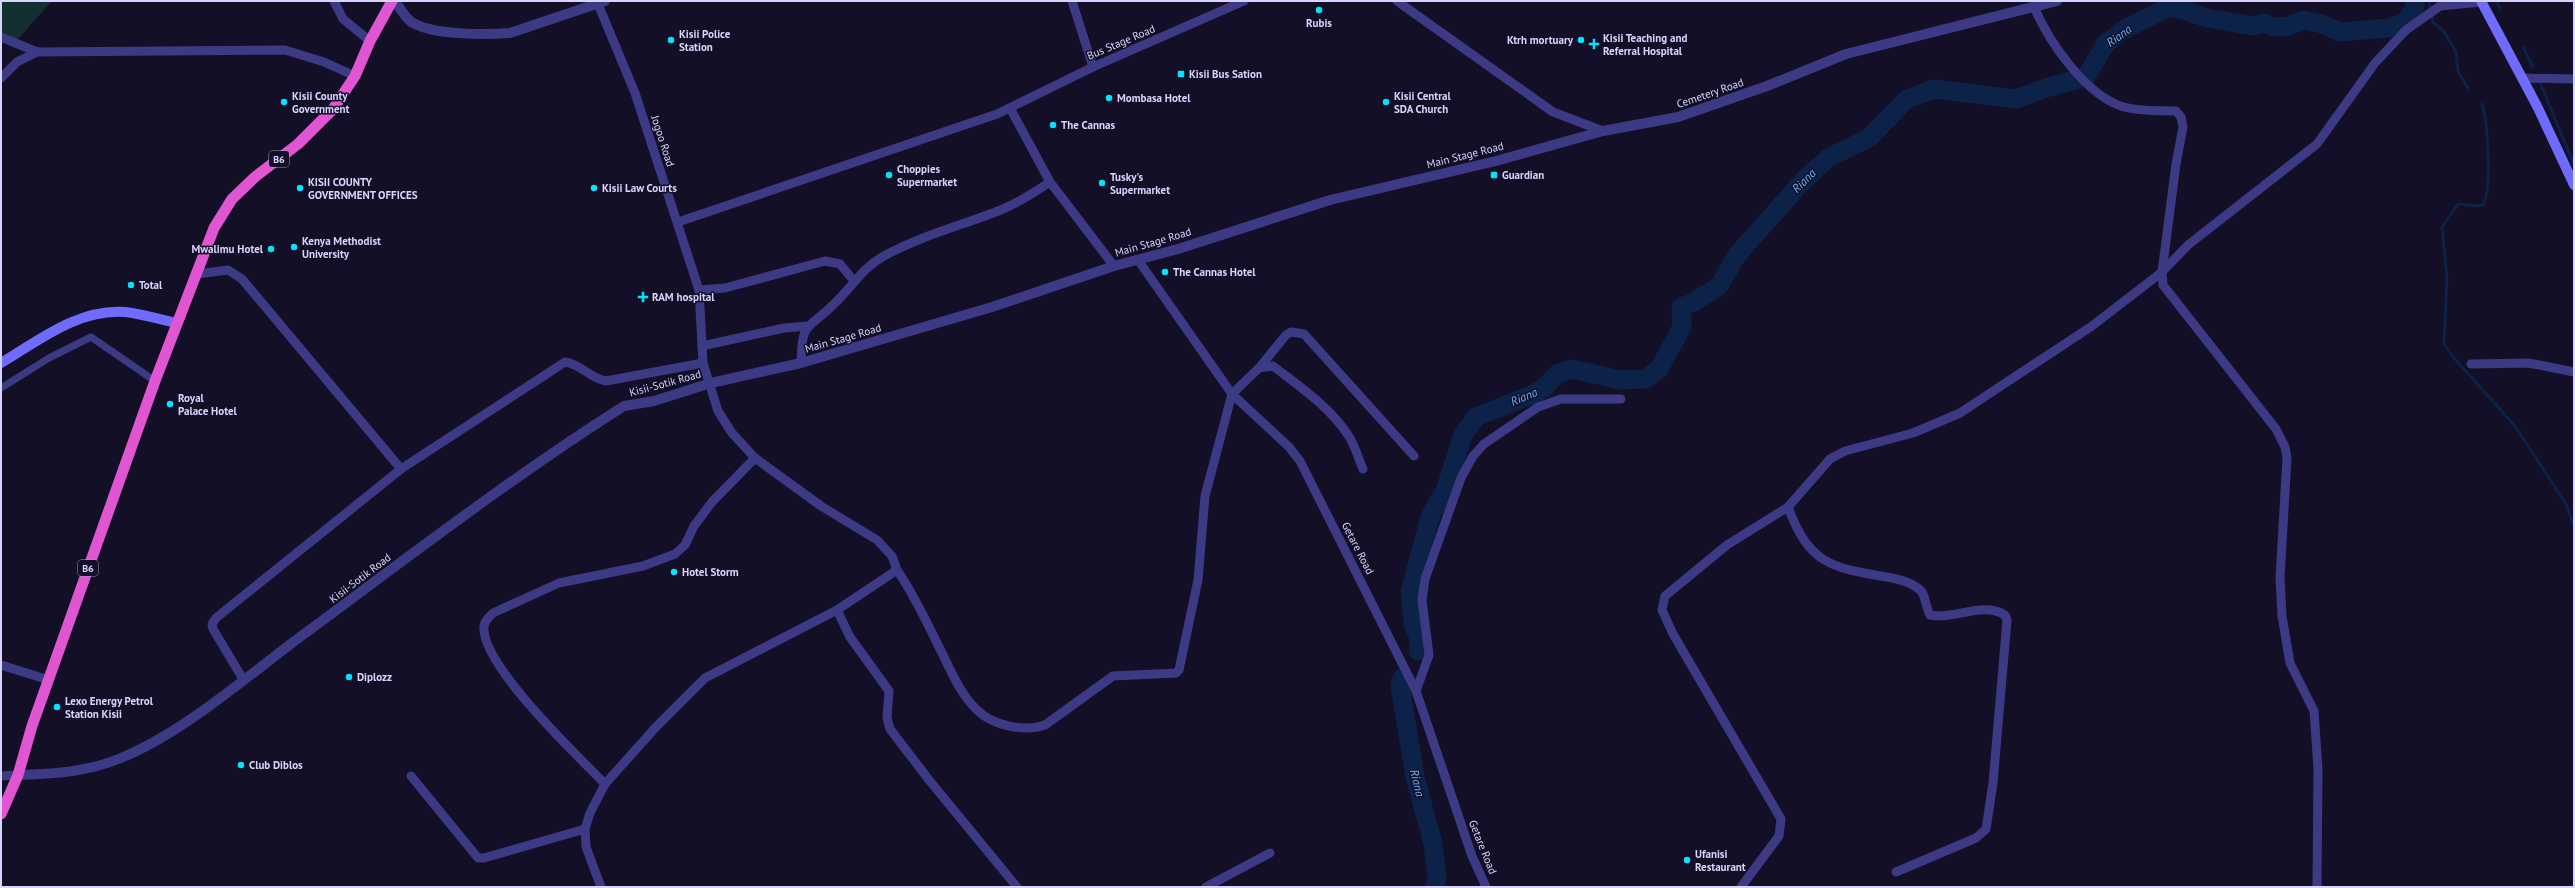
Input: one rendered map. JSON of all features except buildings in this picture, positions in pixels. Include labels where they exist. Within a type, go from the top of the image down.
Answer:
[{"type":"highway","name":"B6","points":[[1,814],[18,775],[49,680],[176,323],[197,274],[214,228],[232,199],[324,120],[355,76],[370,41],[393,1]]},
{"type":"main road","points":[[2481,1],[2522,78],[2574,185]]},
{"type":"main road","points":[[1,363],[72,322],[97,314],[124,312],[176,323]]},
{"type":"street","points":[[334,1],[343,19],[370,41]]},
{"type":"street","points":[[393,1],[414,24],[447,32],[493,34],[510,33],[601,2]]},
{"type":"street","points":[[1072,1],[1093,67]]},
{"type":"street","name":"Bus Stage Road","points":[[678,222],[1010,108],[1093,67],[1244,1]]},
{"type":"street","points":[[1397,1],[1553,112],[1603,131]]},
{"type":"street","name":"Cemetery Road","points":[[1603,131],[1678,118],[1767,86],[1846,54],[2057,1]]},
{"type":"street","points":[[1741,887],[1780,836],[1780,819],[1673,634],[1664,616],[1662,604],[1665,596],[1721,549],[1788,507],[1830,459],[1845,451],[1913,433],[1960,413],[2092,326],[2162,272],[2188,245],[2317,144],[2375,63],[2406,30],[2440,6],[2481,1]]},
{"type":"street","name":"Jogoo Road","points":[[601,2],[635,93],[699,290],[703,363],[711,383],[718,411],[732,433],[755,458],[821,506],[877,540],[892,556],[897,570],[917,602],[966,699],[978,711],[998,723],[1028,728],[1039,727],[1046,725],[1112,676],[1176,672],[1181,666],[1198,580],[1206,496],[1232,394]]},
{"type":"street","points":[[2034,7],[2046,34],[2062,57],[2089,84],[2110,101],[2124,107],[2176,111],[2181,117],[2183,127],[2176,164],[2162,272],[2166,290],[2276,429],[2285,447],[2288,458],[2280,578],[2282,616],[2290,663],[2314,711],[2318,769],[2317,887]]},
{"type":"street","points":[[1,37],[38,52],[285,50],[306,55],[355,76]]},
{"type":"street","points":[[1,78],[17,62],[38,52]]},
{"type":"street","points":[[2522,78],[2574,79]]},
{"type":"street","points":[[1010,108],[1050,182],[1114,266]]},
{"type":"street","name":"Main Stage Road","points":[[711,383],[801,363],[992,307],[1114,266],[1138,260],[1330,200],[1496,161],[1603,131]]},
{"type":"street","points":[[801,363],[802,337],[808,326],[833,305],[854,281],[883,256],[938,232],[1003,209],[1024,199],[1050,182]]},
{"type":"street","name":"Getare Road","points":[[1138,260],[1232,394],[1289,447],[1300,462],[1416,691],[1472,856],[1486,887]]},
{"type":"street","points":[[699,290],[725,288],[825,261],[840,264],[854,281]]},
{"type":"street","points":[[197,274],[228,270],[235,273],[242,279],[401,469]]},
{"type":"street","points":[[702,346],[784,328],[808,326]]},
{"type":"street","points":[[1232,394],[1259,368],[1286,335],[1291,332],[1304,334],[1414,456]]},
{"type":"street","points":[[1,388],[49,358],[91,337],[155,381]]},
{"type":"street","points":[[243,679],[213,629],[212,624],[216,618],[401,469],[565,362],[573,363],[600,380],[606,381],[703,363]]},
{"type":"street","points":[[2471,364],[2529,363],[2574,372]]},
{"type":"street","points":[[1259,368],[1273,366],[1338,420],[1350,436],[1363,469]]},
{"type":"street","name":"Kisii-Sotik Road","points":[[18,775],[79,771],[122,758],[149,745],[190,718],[420,548],[624,406],[654,401],[711,383]]},
{"type":"street","points":[[1416,691],[1429,654],[1422,600],[1425,579],[1461,478],[1473,456],[1484,444],[1538,407],[1561,399],[1621,399]]},
{"type":"street","points":[[605,784],[528,704],[510,681],[487,638],[484,627],[486,620],[492,613],[559,583],[643,566],[675,554],[685,545],[694,526],[712,502],[755,458]]},
{"type":"street","points":[[1788,507],[1801,538],[1817,556],[1831,565],[1909,583],[1921,592],[1930,616],[1940,617],[1978,611],[1994,611],[2005,615],[2007,620],[1992,783],[1986,829],[1976,838],[1896,872]]},
{"type":"street","points":[[601,887],[586,847],[585,829],[595,799],[605,784],[655,728],[705,678],[837,610],[897,570]]},
{"type":"street","points":[[837,610],[850,637],[889,692],[887,718],[890,729],[929,780],[1017,887]]},
{"type":"street","points":[[1,665],[49,680]]},
{"type":"street","points":[[1,776],[18,775]]},
{"type":"street","points":[[411,776],[478,858],[484,858],[585,829]]},
{"type":"street","points":[[1206,887],[1270,853]]},
{"type":"green space","points":[[1,1],[52,1],[16,41],[1,39]]},
{"type":"waterway","name":"Riana","points":[[1418,651],[1419,638],[1413,624],[1410,591],[1431,514],[1445,491],[1463,435],[1476,417],[1536,393],[1545,387],[1557,374],[1572,369],[1620,380],[1645,379],[1659,369],[1682,326],[1681,307],[1694,302],[1719,286],[1737,255],[1802,182],[1828,158],[1869,138],[1907,99],[1934,89],[2016,99],[2049,87],[2086,77],[2106,43],[2123,30],[2169,7],[2207,18],[2253,26],[2264,23],[2274,27],[2288,26],[2304,20],[2322,24],[2340,32],[2389,28],[2404,22],[2414,10],[2415,1]]},
{"type":"waterway","points":[[2429,1],[2433,22],[2444,32],[2456,52],[2458,71],[2468,88]]},
{"type":"waterway","points":[[2496,1],[2500,8]]},
{"type":"waterway","points":[[2523,47],[2533,67]]},
{"type":"waterway","points":[[2541,85],[2574,165]]},
{"type":"waterway","points":[[2482,104],[2486,125],[2488,155],[2486,197],[2483,205],[2476,206],[2458,204],[2442,227],[2447,277],[2444,344],[2454,358],[2515,426],[2566,504],[2574,527]]},
{"type":"waterway","name":"Riana","points":[[1402,678],[1400,686],[1415,777],[1433,844],[1437,877],[1435,887]]},
{"type":"place","name":"Rubis","points":[[1319,10]]},
{"type":"place","name":"Kisii Police Station","points":[[671,40]]},
{"type":"place","name":"Ktrh mortuary","points":[[1581,40]]},
{"type":"place","name":"Kisii Teaching and Referral Hospital","points":[[1594,44]]},
{"type":"place","name":"Kisii Bus Sation","points":[[1181,74]]},
{"type":"place","name":"Mombasa Hotel","points":[[1109,98]]},
{"type":"place","name":"Kisii County Government","points":[[284,102]]},
{"type":"place","name":"Kisii Central SDA Church","points":[[1386,102]]},
{"type":"place","name":"The Cannas","points":[[1053,125]]},
{"type":"place","name":"Choppies Supermarket","points":[[889,175]]},
{"type":"place","name":"Guardian","points":[[1494,175]]},
{"type":"place","name":"Tusky's Supermarket","points":[[1102,183]]},
{"type":"place","name":"KISII COUNTY GOVERNMENT OFFICES","points":[[300,188]]},
{"type":"place","name":"Kisii Law Courts","points":[[594,188]]},
{"type":"place","name":"Kenya Methodist University","points":[[294,247]]},
{"type":"place","name":"Mwalimu Hotel","points":[[271,249]]},
{"type":"place","name":"The Cannas Hotel","points":[[1165,272]]},
{"type":"place","name":"Total","points":[[131,285]]},
{"type":"place","name":"RAM hospital","points":[[643,297]]},
{"type":"place","name":"Royal Palace Hotel","points":[[170,404]]},
{"type":"place","name":"Hotel Storm","points":[[674,572]]},
{"type":"place","name":"Diplozz","points":[[349,677]]},
{"type":"place","name":"Lexo Energy Petrol Station Kisii","points":[[57,707]]},
{"type":"place","name":"Club Diblos","points":[[241,765]]},
{"type":"place","name":"Ufanisi Restaurant","points":[[1687,860]]}]
